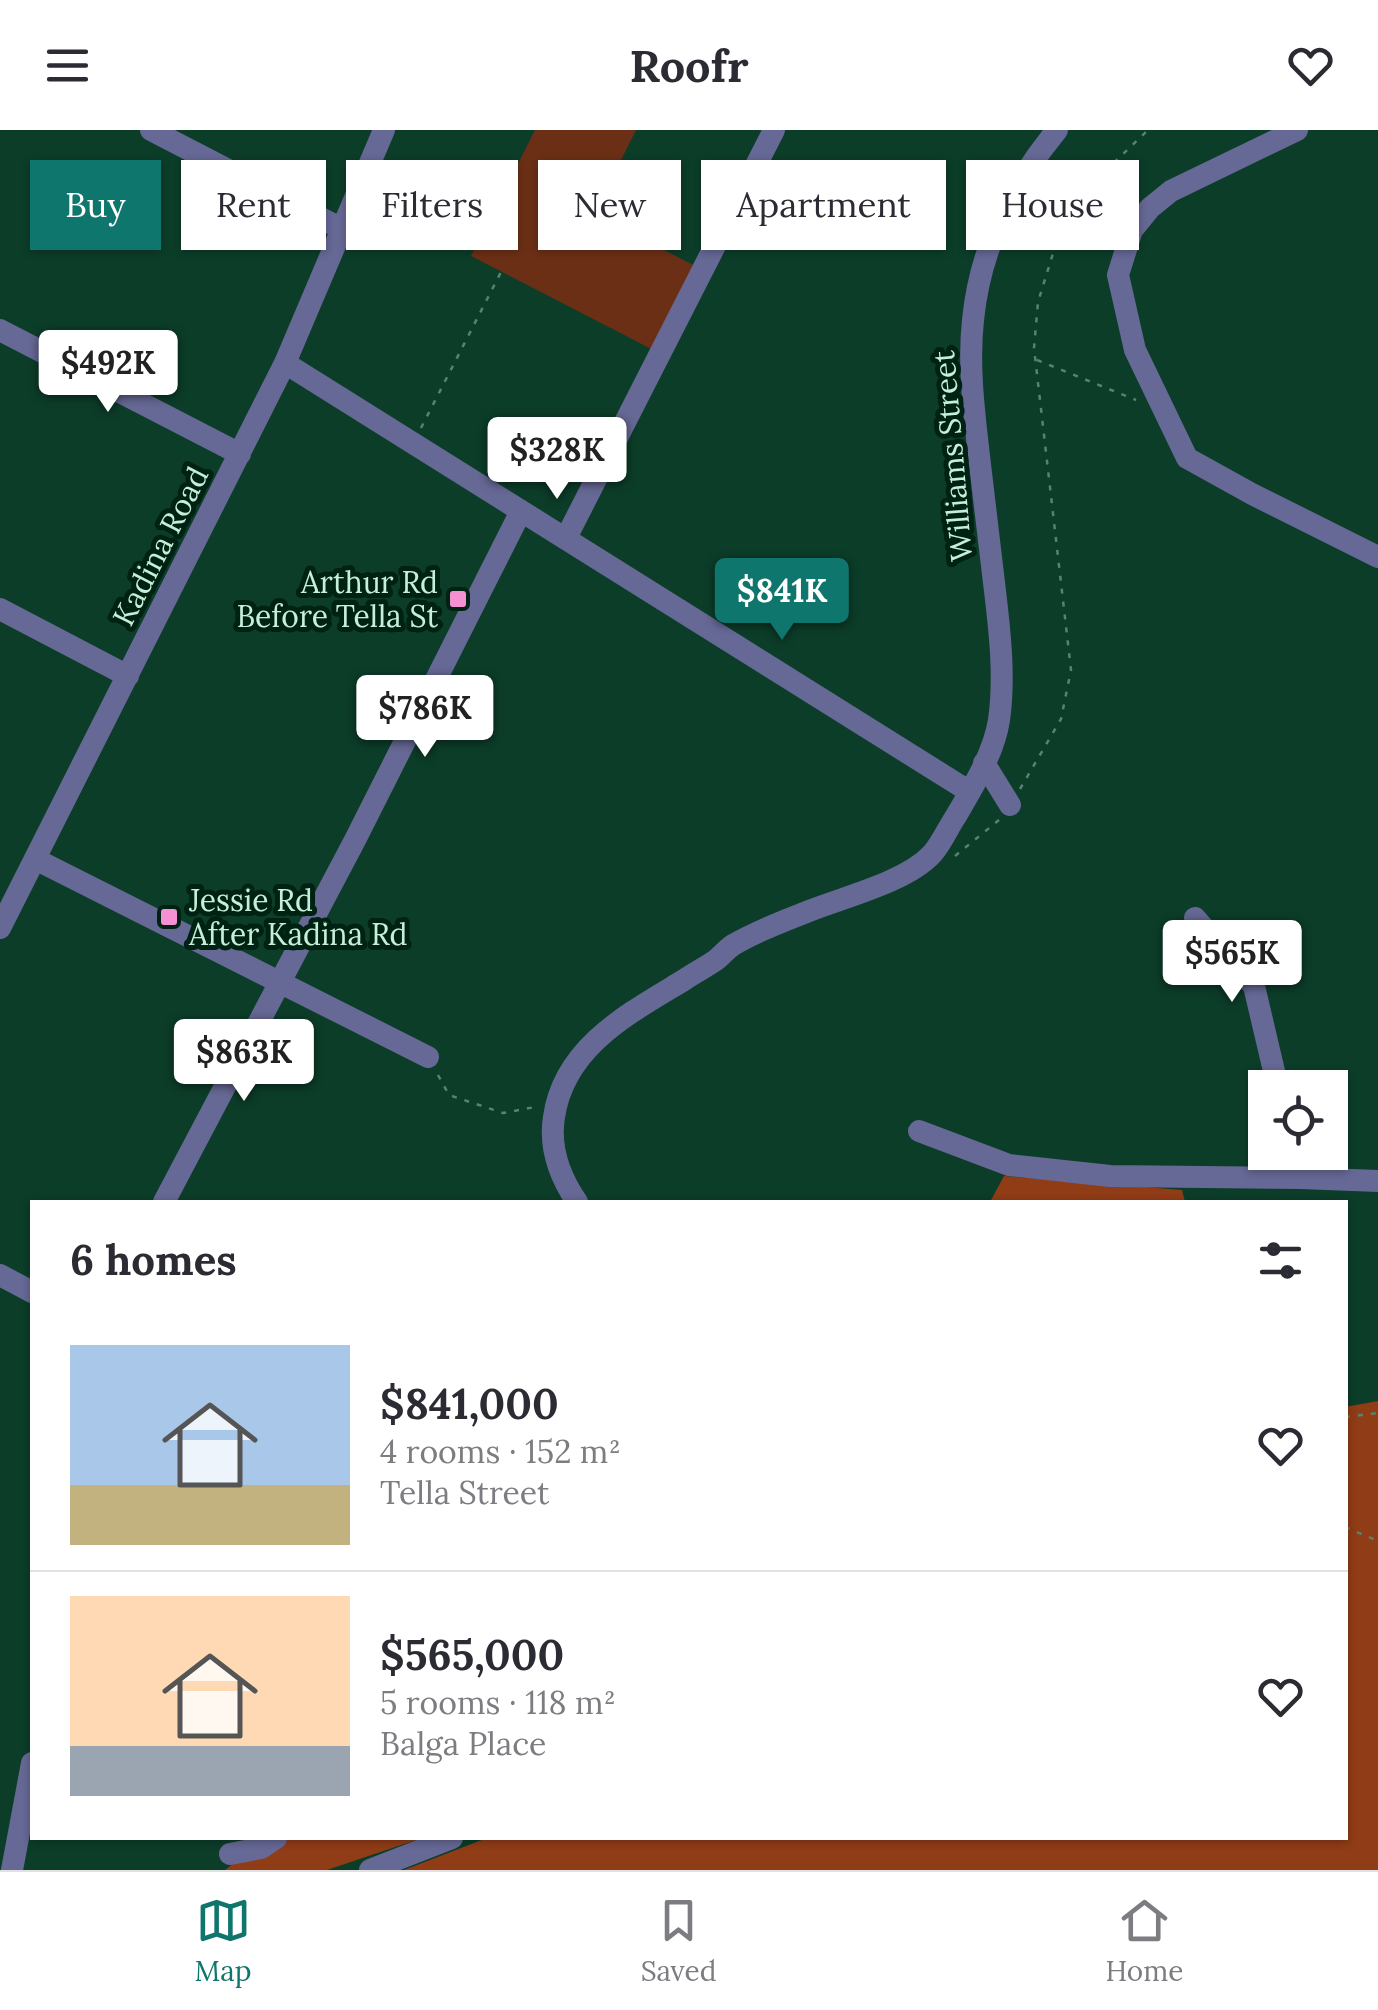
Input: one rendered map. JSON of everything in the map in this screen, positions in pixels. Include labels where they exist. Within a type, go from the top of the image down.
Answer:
[{"type":"street","points":[[151,130],[342,228]]},
{"type":"street","name":"Kadina Road","points":[[0,928],[286,363],[384,130]]},
{"type":"street","points":[[566,538],[774,130]]},
{"type":"street","name":"Williams Street","points":[[556,1104],[565,1076],[581,1054],[633,1011],[714,961],[731,946],[904,874],[932,854],[970,792],[998,721],[1001,644],[973,407],[972,319],[991,238],[1008,198],[1057,130]]},
{"type":"street","points":[[1297,130],[1171,191],[1150,208],[1132,230],[1118,275],[1136,350],[1187,458],[1378,557]]},
{"type":"street","points":[[0,330],[240,454]]},
{"type":"street","points":[[286,363],[970,792]]},
{"type":"street","points":[[165,1200],[355,840],[521,511]]},
{"type":"street","points":[[0,609],[128,676]]},
{"type":"street","points":[[984,763],[1010,804]]},
{"type":"street","points":[[35,860],[428,1057]]},
{"type":"street","points":[[1195,918],[1254,986],[1274,1070]]},
{"type":"street","points":[[556,1104],[553,1125],[557,1162],[576,1200]]},
{"type":"street","points":[[919,1131],[1009,1165],[1110,1176],[1378,1181]]},
{"type":"street","points":[[1298,1170],[1300,1178]]},
{"type":"street","points":[[0,1275],[30,1291]]},
{"type":"street","points":[[12,1870],[30,1775]]},
{"type":"street","points":[[230,1854],[261,1848],[273,1840]]},
{"type":"street","points":[[370,1870],[447,1840]]},
{"type":"path","points":[[950,861],[1001,818],[1061,719],[1070,670],[1034,348],[1038,302],[1059,234],[1104,173],[1152,130]]},
{"type":"path","points":[[414,443],[501,272]]},
{"type":"path","points":[[1035,359],[1166,412]]},
{"type":"path","points":[[428,1057],[449,1095],[503,1113],[556,1104]]},
{"type":"path","points":[[1348,1417],[1378,1413]]},
{"type":"path","points":[[1348,1528],[1378,1541]]},
{"type":"shaded area","points":[[535,130],[636,130],[621,160],[538,160],[538,250],[664,250],[703,270],[661,354],[471,256],[474,250],[518,250],[518,163]]},
{"type":"shaded area","points":[[1004,1176],[1182,1190],[1184,1200],[991,1200]]},
{"type":"shaded area","points":[[1378,1401],[1378,1870],[404,1870],[482,1840],[1348,1840],[1348,1406]]},
{"type":"shaded area","points":[[263,1840],[416,1840],[327,1870],[225,1870]]},
{"type":"place","name":"Arthur Rd Before Tella St","points":[[458,599]]},
{"type":"place","name":"Jessie Rd After Kadina Rd","points":[[169,917]]}]
